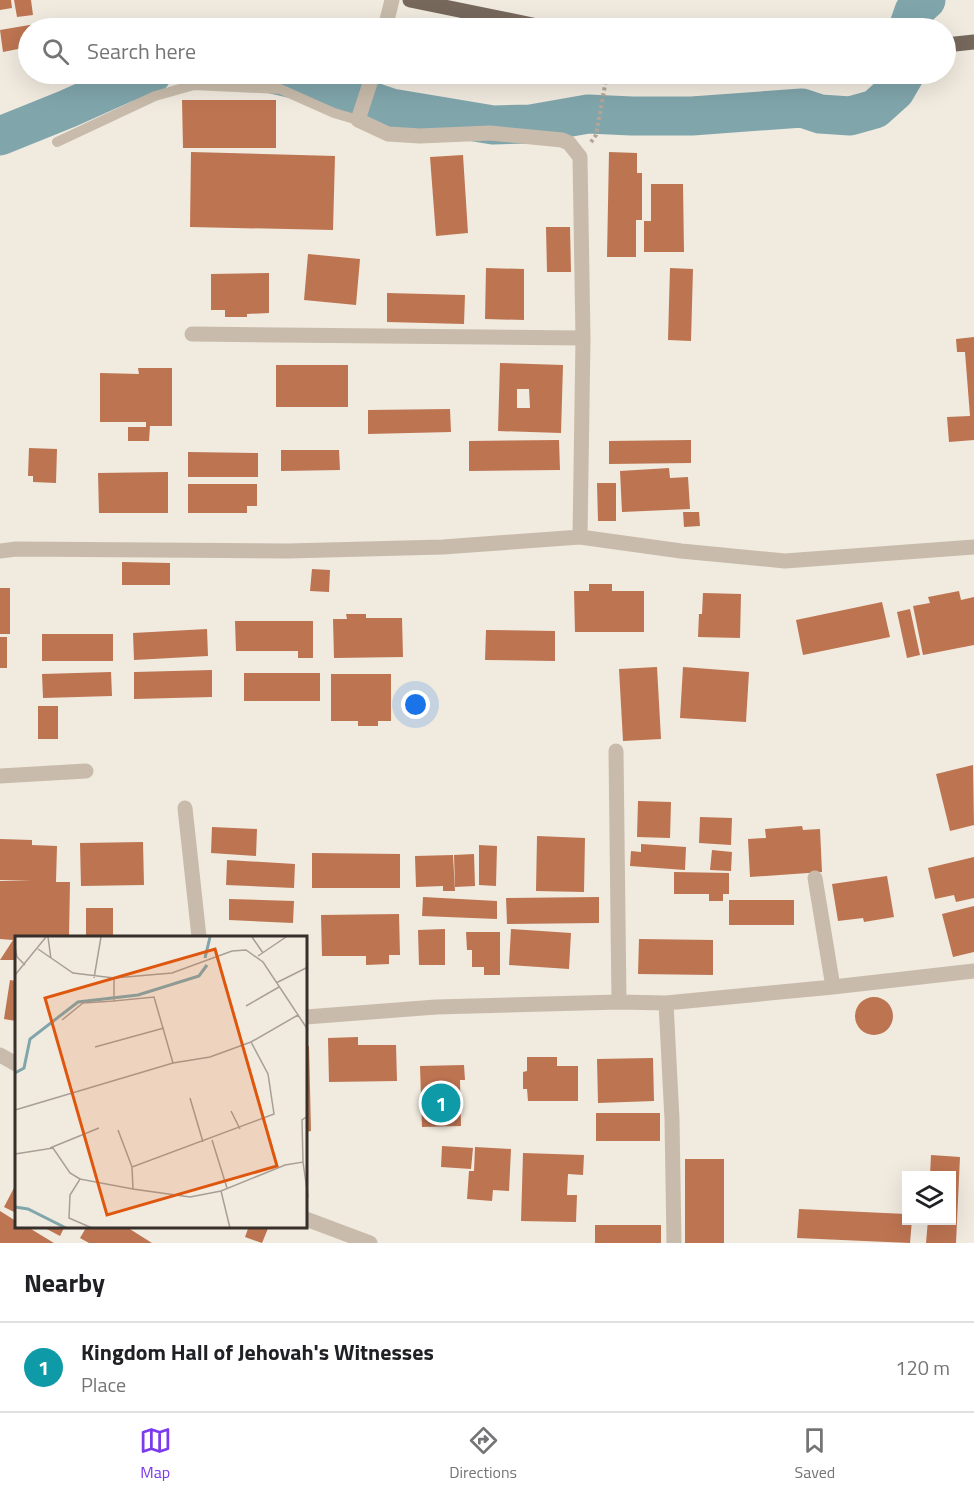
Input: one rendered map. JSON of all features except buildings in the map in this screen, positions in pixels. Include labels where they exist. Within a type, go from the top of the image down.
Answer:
[{"type":"main road","points":[[410,0],[498,18]]},
{"type":"main road","points":[[956,44],[974,42]]},
{"type":"street","points":[[388,18],[392,0]]},
{"type":"street","points":[[370,84],[360,116],[388,134],[420,136],[490,133],[562,140],[569,143],[580,157],[583,338],[580,537]]},
{"type":"street","points":[[192,334],[583,338]]},
{"type":"street","points":[[0,551],[16,549],[300,550],[443,547],[580,537],[681,551],[785,561],[974,547]]},
{"type":"street","points":[[615,751],[619,1002]]},
{"type":"street","points":[[0,776],[86,771]]},
{"type":"street","points":[[185,808],[199,936]]},
{"type":"street","points":[[815,878],[833,987]]},
{"type":"street","points":[[308,1017],[436,1007],[619,1002],[666,1003],[974,971]]},
{"type":"street","points":[[666,1003],[672,1119],[674,1243]]},
{"type":"street","points":[[0,1055],[15,1063]]},
{"type":"street","points":[[308,1220],[370,1243]]},
{"type":"lane","points":[[57,142],[155,96],[194,85],[280,89],[334,113],[360,116]]},
{"type":"path","points":[[596,135],[605,84]]},
{"type":"waterway","points":[[912,18],[914,11],[926,0]]},
{"type":"waterway","points":[[0,136],[123,84]]},
{"type":"waterway","points":[[316,84],[391,108],[493,125],[531,124],[588,114],[692,116],[802,108],[820,114],[850,116],[875,109],[895,91],[899,84]]},
{"type":"place","name":"Kingdom Hall of Jehovah's Witnesses","points":[[441,1103]]}]
